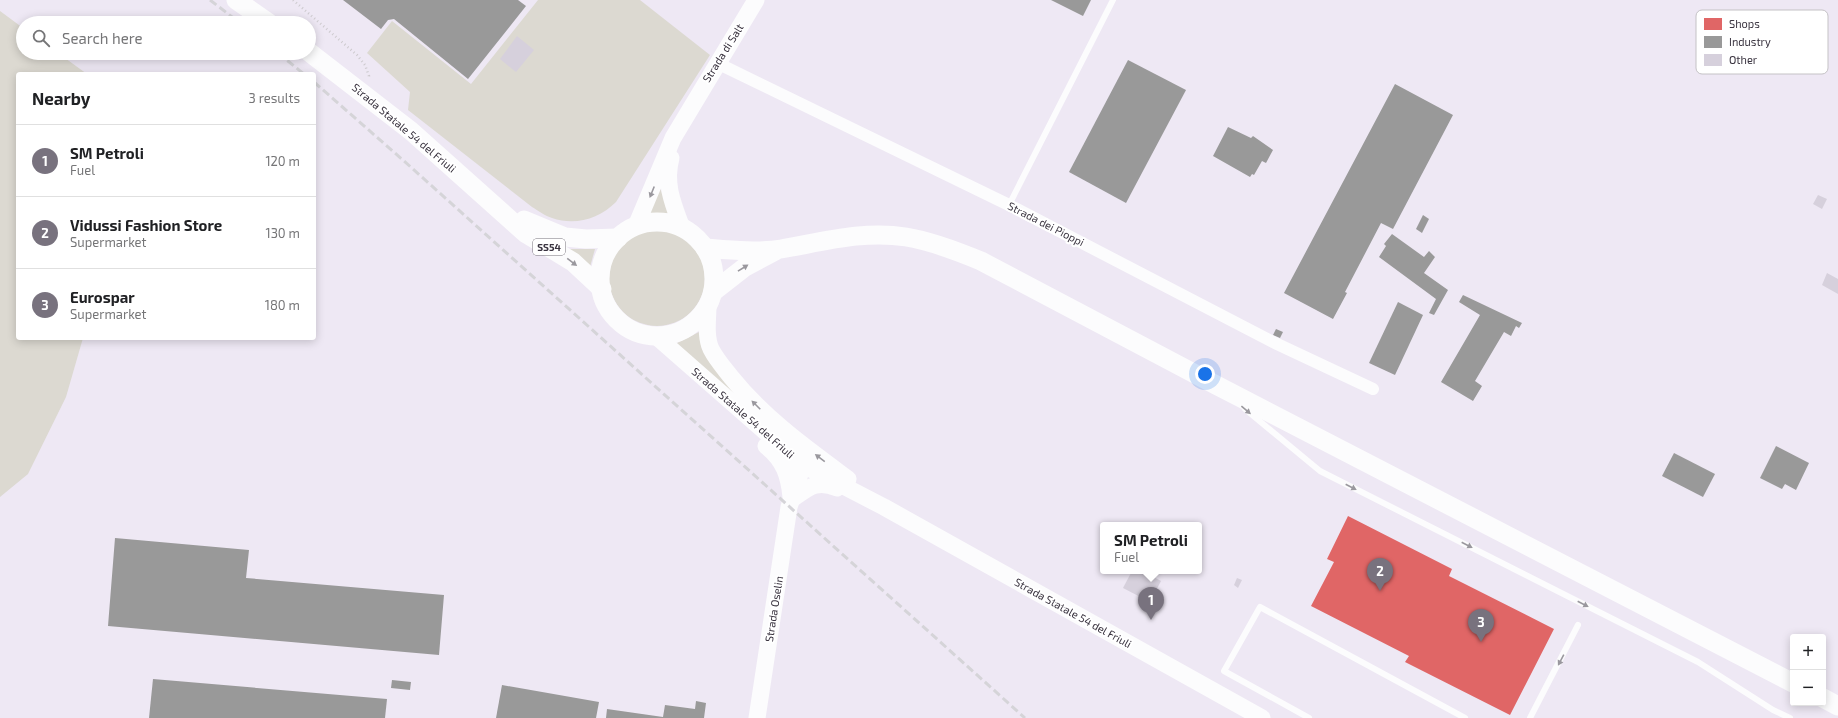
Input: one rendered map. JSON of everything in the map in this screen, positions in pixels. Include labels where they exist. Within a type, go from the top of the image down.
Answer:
[{"type":"main road","points":[[236,0],[258,16]]},
{"type":"main road","name":"Strada Statale 54 del Friuli","points":[[316,57],[411,131],[525,233],[573,262],[602,289]]},
{"type":"main road","name":"Strada Statale 54 del Friuli","points":[[496,206],[544,230],[566,237],[586,239],[618,238]]},
{"type":"main road","name":"Strada Statale 54 del Friuli","points":[[658,222],[669,223],[682,228],[698,239],[705,248],[712,266],[710,298],[698,318],[684,329],[666,335],[656,336],[633,330],[622,324],[611,312],[602,289],[601,269],[604,259],[611,246],[618,238],[636,226],[658,222]]},
{"type":"main road","points":[[705,248],[732,250],[779,249],[848,237],[877,235],[905,236],[953,250],[981,261],[1216,385],[1790,681]]},
{"type":"main road","points":[[710,298],[745,267],[779,249]]},
{"type":"main road","points":[[1826,700],[1838,706]]},
{"type":"street","name":"Strada di Salt","points":[[691,106],[756,0]]},
{"type":"street","name":"Strada dei Pioppi","points":[[717,63],[1009,204],[1275,343],[1373,389]]},
{"type":"street","points":[[636,226],[653,188],[665,153],[691,106]]},
{"type":"street","points":[[682,228],[668,189],[668,176],[670,160],[691,106]]},
{"type":"street","name":"Strada Statale 54 del Friuli","points":[[710,298],[707,332],[711,350],[753,403],[784,431],[884,507]]},
{"type":"street","name":"Strada Statale 54 del Friuli","points":[[656,336],[803,465],[884,507],[1262,718]]},
{"type":"street","name":"Strada Statale 54 del Friuli","points":[[684,360],[703,393],[779,458],[786,469],[790,481],[791,500]]},
{"type":"street","points":[[784,431],[798,448],[803,459],[803,465]]},
{"type":"street","name":"Strada Statale 54 del Friuli","points":[[791,500],[803,465]]},
{"type":"street","name":"Strada Statale 54 del Friuli","points":[[791,500],[810,487],[819,483],[826,483],[884,507]]},
{"type":"street","name":"Strada Oselin","points":[[757,718],[791,500]]},
{"type":"lane","points":[[1009,204],[1113,0]]},
{"type":"lane","points":[[1216,385],[1320,471],[1698,662],[1773,710],[1790,718]]},
{"type":"lane","points":[[1309,718],[1224,671],[1260,607],[1465,718]]},
{"type":"lane","points":[[1530,718],[1578,625]]},
{"type":"path","points":[[293,0],[311,16]]},
{"type":"path","points":[[316,20],[356,55],[365,65],[369,76],[360,91]]},
{"type":"shaded area","points":[[538,0],[640,0],[710,55],[616,202],[602,213],[594,217],[578,221],[552,218],[532,207],[408,110],[410,92],[367,53],[392,21],[471,84]]},
{"type":"shaded area","points":[[0,11],[16,23],[16,60],[68,60],[84,72],[16,72],[16,340],[82,340],[66,397],[28,474],[0,497]]},
{"type":"shaded area","points":[[660,188],[670,213],[649,213]]},
{"type":"shaded area","points":[[657,230],[675,233],[691,244],[702,260],[705,278],[702,296],[691,312],[675,323],[657,326],[639,323],[623,312],[612,296],[609,278],[612,260],[623,244],[639,233]]},
{"type":"shaded area","points":[[568,249],[595,249],[590,267]]},
{"type":"shaded area","points":[[699,332],[702,349],[762,420],[675,344]]},
{"type":"building: Shops","points":[[1348,516],[1452,569],[1449,576],[1554,629],[1510,715],[1405,662],[1409,656],[1311,606],[1334,562],[1327,559]]},
{"type":"building: Industry","points":[[343,0],[518,0],[526,6],[468,79],[394,19],[388,20],[381,29]]},
{"type":"building: Industry","points":[[1051,0],[1091,0],[1083,16]]},
{"type":"building: Industry","points":[[1128,60],[1186,90],[1126,203],[1069,172]]},
{"type":"building: Industry","points":[[1395,84],[1453,115],[1393,229],[1381,223],[1345,292],[1347,293],[1333,319],[1284,293]]},
{"type":"building: Industry","points":[[1228,127],[1251,138],[1253,136],[1273,150],[1266,163],[1262,161],[1254,175],[1252,174],[1250,177],[1213,156]]},
{"type":"building: Industry","points":[[1423,215],[1429,219],[1422,233],[1416,229]]},
{"type":"building: Industry","points":[[1392,234],[1424,257],[1429,251],[1435,257],[1424,273],[1448,290],[1434,315],[1429,313],[1436,299],[1379,257],[1386,246],[1384,244]]},
{"type":"building: Industry","points":[[1463,295],[1522,323],[1519,328],[1516,326],[1511,336],[1504,332],[1475,381],[1482,386],[1473,401],[1441,382],[1480,315],[1459,302]]},
{"type":"building: Industry","points":[[1398,302],[1423,315],[1395,375],[1369,363]]},
{"type":"building: Industry","points":[[1276,329],[1283,332],[1280,338],[1273,335]]},
{"type":"building: Industry","points":[[1776,446],[1809,463],[1796,490],[1785,484],[1782,489],[1760,478]]},
{"type":"building: Industry","points":[[1674,453],[1715,474],[1703,497],[1662,476]]},
{"type":"building: Industry","points":[[115,538],[249,550],[246,578],[444,595],[439,655],[108,626]]},
{"type":"building: Industry","points":[[153,679],[387,699],[385,718],[149,718]]},
{"type":"building: Industry","points":[[392,680],[411,682],[410,690],[391,688]]},
{"type":"building: Industry","points":[[502,685],[599,702],[596,718],[496,718]]},
{"type":"building: Industry","points":[[696,701],[706,703],[704,718],[606,718],[607,709],[663,717],[665,705],[695,709]]},
{"type":"building: Other","points":[[517,36],[534,50],[516,72],[500,59]]},
{"type":"building: Other","points":[[1818,195],[1827,199],[1822,209],[1813,204]]},
{"type":"building: Other","points":[[1827,273],[1838,279],[1838,294],[1822,285]]},
{"type":"building: Other","points":[[1130,574],[1148,574],[1161,581],[1150,602],[1123,588]]},
{"type":"building: Other","points":[[1237,578],[1242,580],[1238,588],[1234,585]]},
{"type":"railway","points":[[210,0],[231,16]]},
{"type":"railway","points":[[287,60],[302,72]]},
{"type":"railway","points":[[316,84],[1025,718]]},
{"type":"place","name":"Vidussi Fashion Store","points":[[1380,591]]},
{"type":"place","name":"SM Petroli","points":[[1151,620]]},
{"type":"place","name":"Eurospar","points":[[1481,642]]}]
